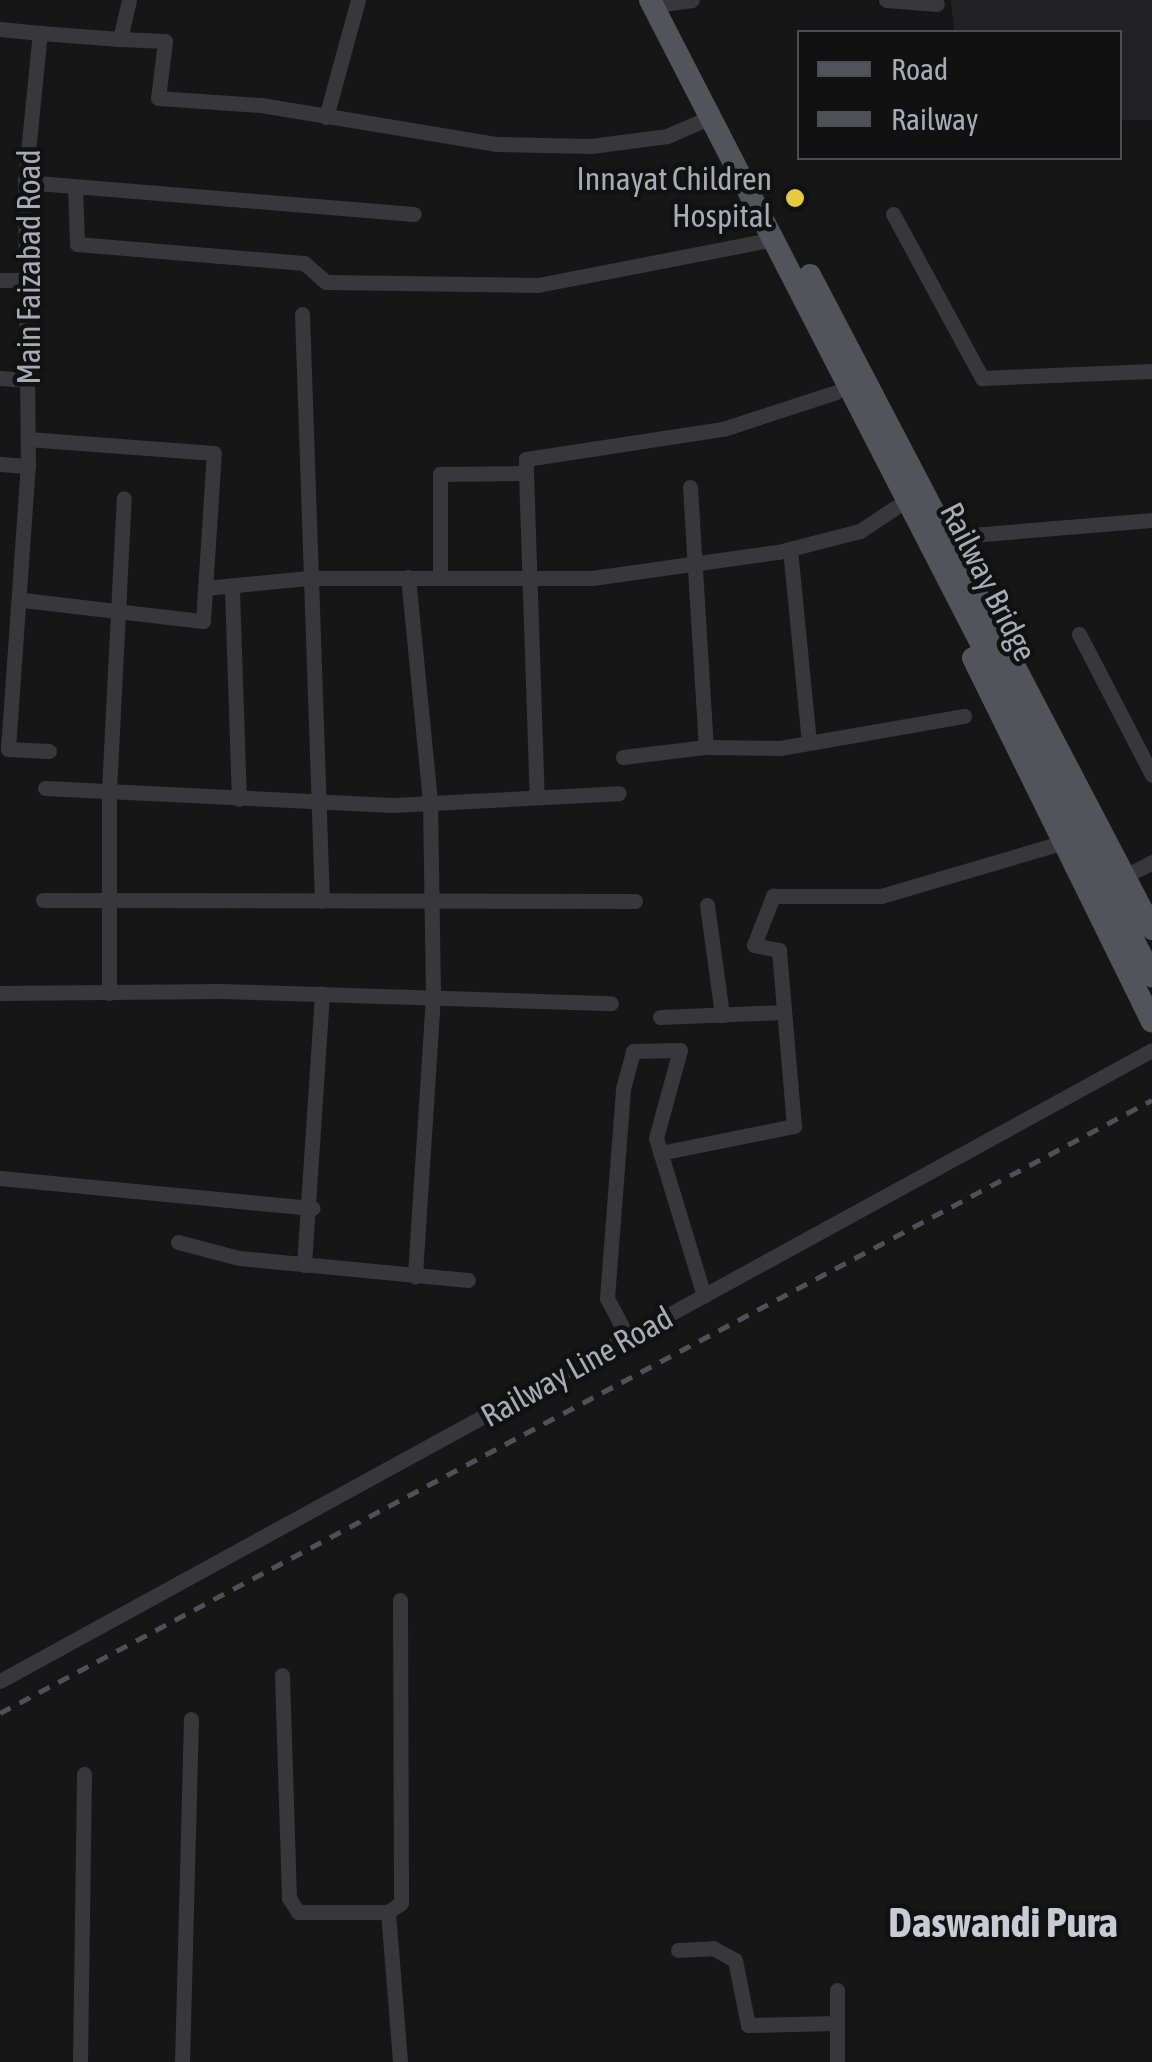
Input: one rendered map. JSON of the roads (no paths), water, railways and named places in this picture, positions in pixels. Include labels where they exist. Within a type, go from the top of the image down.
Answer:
[{"type":"main road","points":[[652,2],[711,117],[836,392],[1152,1021]]},
{"type":"main road","points":[[764,230],[783,233],[809,274],[1152,929]]},
{"type":"main road","name":"Railway Bridge","points":[[764,230],[1152,976]]},
{"type":"street","points":[[120,38],[129,0]]},
{"type":"street","points":[[326,117],[358,0]]},
{"type":"street","points":[[652,2],[692,0]]},
{"type":"street","points":[[886,0],[937,4]]},
{"type":"street","points":[[0,30],[165,42],[158,98],[326,117],[497,144],[592,146],[666,136],[711,117]]},
{"type":"street","name":"Main Faizabad Road","points":[[5,730],[23,600],[28,466],[25,182],[40,34]]},
{"type":"street","points":[[25,182],[414,214]]},
{"type":"street","points":[[74,186],[77,244],[304,263],[326,282],[538,285],[764,230]]},
{"type":"street","points":[[893,214],[982,378],[1152,371]]},
{"type":"street","points":[[0,280],[26,280]]},
{"type":"street","points":[[302,314],[322,901]]},
{"type":"street","points":[[0,378],[28,380]]},
{"type":"street","points":[[537,797],[526,459],[723,429],[836,392]]},
{"type":"street","points":[[23,600],[204,622],[214,453],[28,439]]},
{"type":"street","points":[[0,464],[28,466]]},
{"type":"street","points":[[440,576],[440,474],[526,473]]},
{"type":"street","points":[[690,487],[698,564],[706,746]]},
{"type":"street","points":[[109,993],[114,612],[124,498]]},
{"type":"street","points":[[205,588],[232,590],[309,578],[440,576],[528,580],[698,564],[790,550],[860,531],[896,507]]},
{"type":"street","points":[[948,537],[1152,520]]},
{"type":"street","points":[[790,550],[809,742]]},
{"type":"street","points":[[408,577],[430,803],[433,996],[415,1276]]},
{"type":"street","points":[[232,590],[240,799]]},
{"type":"street","points":[[0,632],[19,634]]},
{"type":"street","points":[[1079,634],[1152,774]]},
{"type":"street","points":[[623,757],[706,746],[809,742],[964,716]]},
{"type":"street","points":[[5,730],[8,749],[48,751]]},
{"type":"street","points":[[45,788],[240,799],[430,803],[619,793]]},
{"type":"street","points":[[660,1153],[794,1126],[779,950],[754,945],[773,896],[880,896],[1064,842]]},
{"type":"street","points":[[1123,876],[1152,862]]},
{"type":"street","points":[[43,900],[634,901]]},
{"type":"street","points":[[707,906],[722,1014]]},
{"type":"street","points":[[0,993],[322,994],[611,1002]]},
{"type":"street","points":[[304,1266],[313,1208],[322,994]]},
{"type":"street","points":[[660,1016],[784,1012]]},
{"type":"street","points":[[628,1338],[607,1298],[623,1089],[633,1051],[680,1050],[656,1138],[704,1296]]},
{"type":"street","name":"Railway Line Road","points":[[0,1681],[1152,1050]]},
{"type":"street","points":[[0,1178],[313,1208]]},
{"type":"street","points":[[178,1242],[304,1266],[468,1280]]},
{"type":"street","points":[[282,1675],[289,1898],[298,1912],[388,1912],[401,1903],[400,1600]]},
{"type":"street","points":[[182,2062],[192,1719]]},
{"type":"street","points":[[80,2062],[84,1774]]},
{"type":"street","points":[[388,1912],[400,2062]]},
{"type":"street","points":[[678,1950],[713,1948],[735,1960],[748,2025],[837,2024]]},
{"type":"street","points":[[837,1990],[837,2062]]},
{"type":"railway","points":[[0,1713],[1152,1100]]},
{"type":"place","name":"Innayat Children Hospital","points":[[795,198]]},
{"type":"district","name":"Daswandi Pura","points":[[1003,1922]]}]
